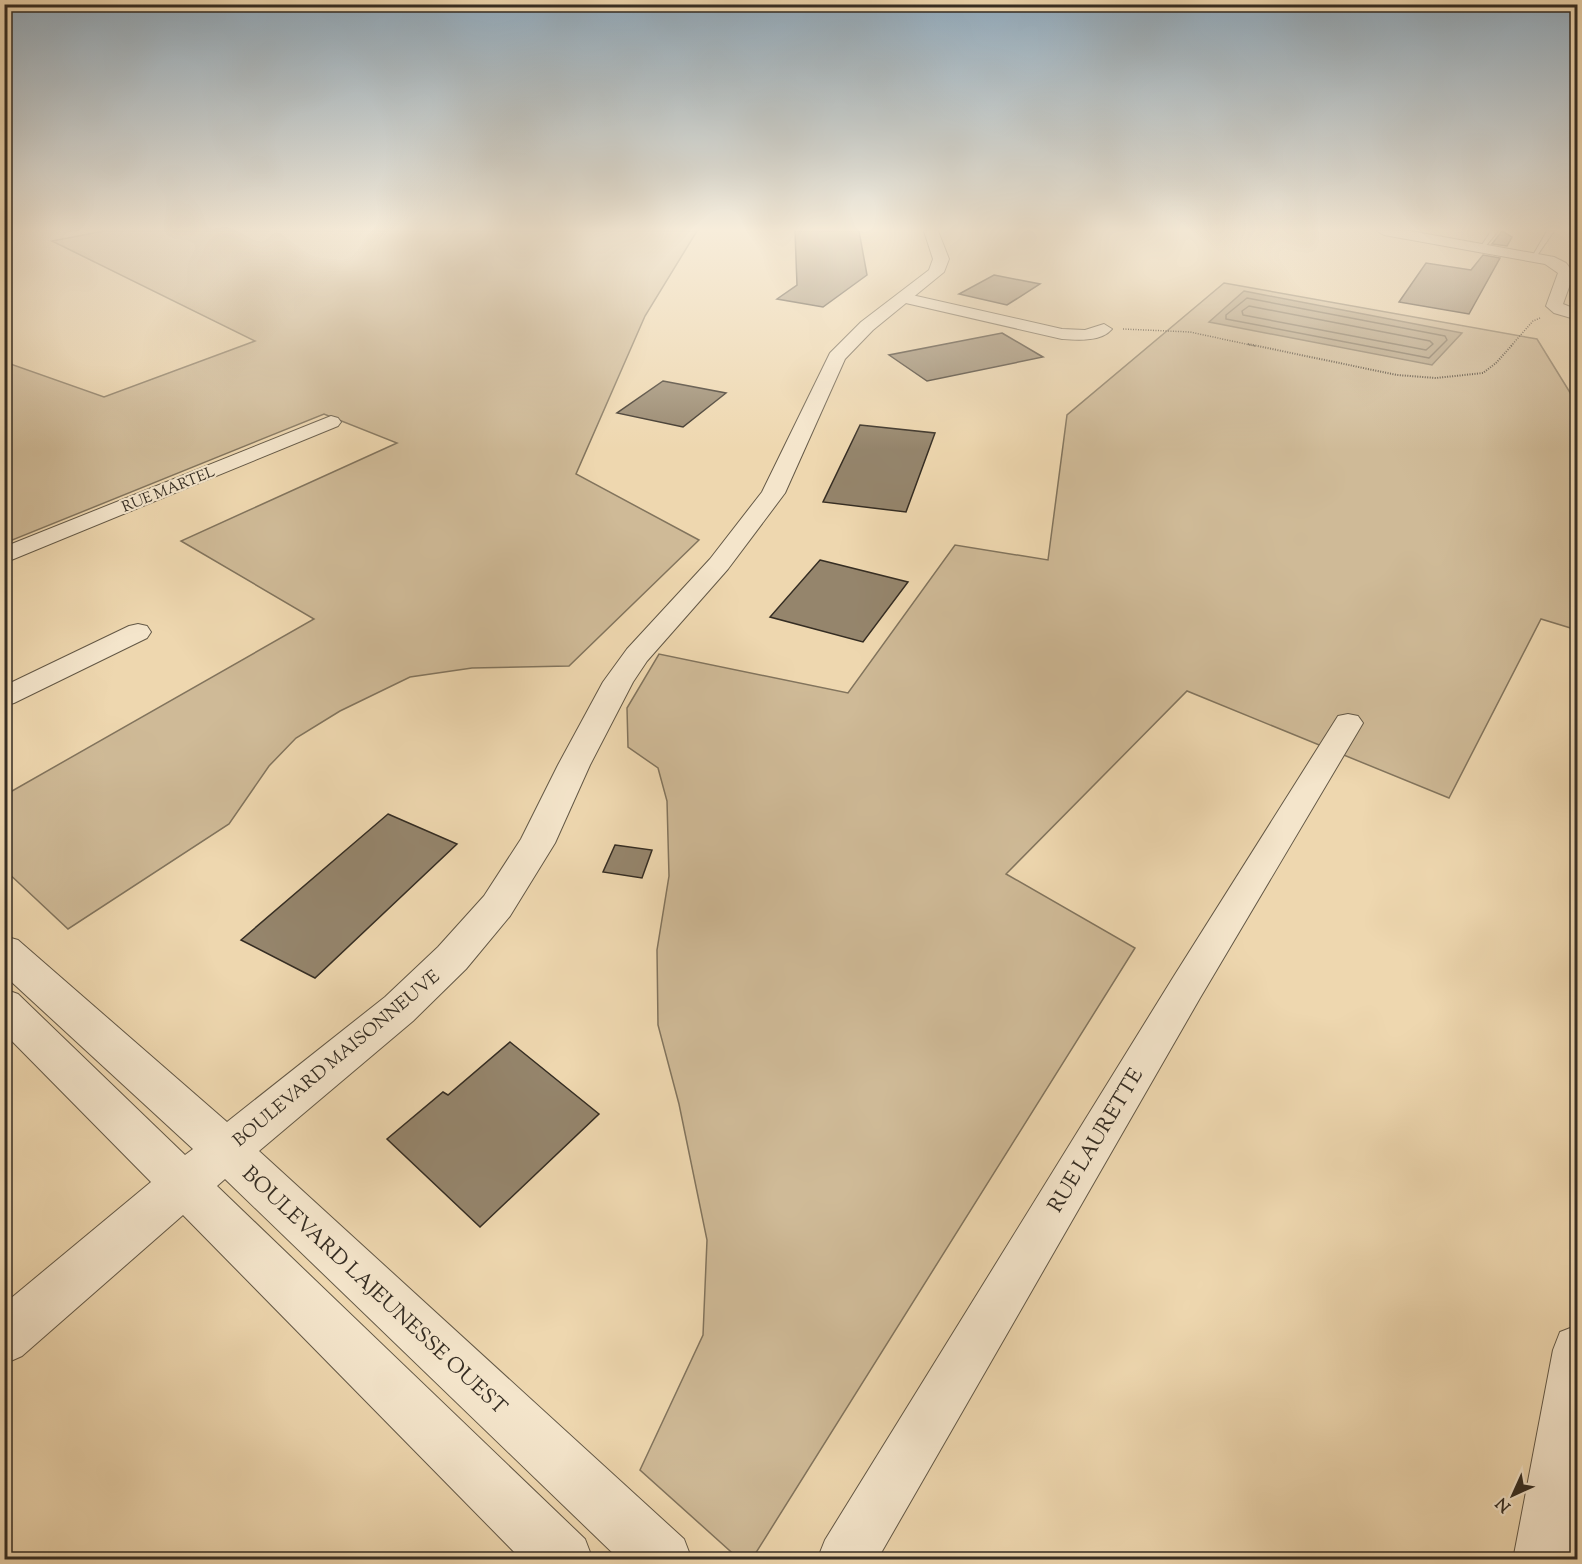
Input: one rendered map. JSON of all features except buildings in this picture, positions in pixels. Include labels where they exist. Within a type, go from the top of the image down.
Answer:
[{"type":"street","name":"BOULEVARD MAISONNEUVE","points":[[4,1338],[183,1185],[417,993],[452,958],[497,906],[537,843],[574,765],[618,682],[637,655],[719,564],[773,493],[837,357],[853,338],[896,304]]},
{"type":"street","points":[[929,304],[1062,334],[1087,335],[1104,329]]},
{"type":"street","points":[[1553,304],[1560,310],[1578,315]]},
{"type":"street","name":"RUE MARTEL","points":[[4,556],[331,422]]},
{"type":"street","points":[[4,697],[138,632]]},
{"type":"street","name":"RUE LAURETTE","points":[[845,1560],[1181,997],[1348,723]]},
{"type":"street","name":"BOULEVARD LAJEUNESSE OUEST","points":[[4,951],[227,1151],[663,1560]]},
{"type":"street","points":[[4,1006],[564,1560]]},
{"type":"street","points":[[1541,1560],[1578,1350]]},
{"type":"path","points":[[1104,329],[1191,332],[1397,375],[1450,378],[1476,375],[1489,369],[1533,321],[1542,317]]},
{"type":"shaded area","points":[[180,304],[652,304],[576,474],[699,540],[569,666],[472,668],[410,677],[340,711],[296,738],[269,766],[229,824],[68,929],[5,870],[5,795],[314,619],[181,541],[397,443],[324,414],[5,543],[5,362],[104,397],[255,341]]},
{"type":"shaded area","points":[[1199,304],[1341,304],[1537,339],[1574,399],[1577,400],[1577,630],[1541,619],[1449,798],[1187,691],[1006,874],[1135,948],[752,1559],[739,1559],[640,1470],[703,1335],[707,1240],[679,1104],[658,1025],[657,950],[669,876],[667,801],[658,768],[628,747],[627,708],[659,654],[848,693],[955,545],[1048,560],[1067,415]]},
{"type":"water","points":[[1229,304],[1311,304],[1462,333],[1432,365],[1209,322]]}]
